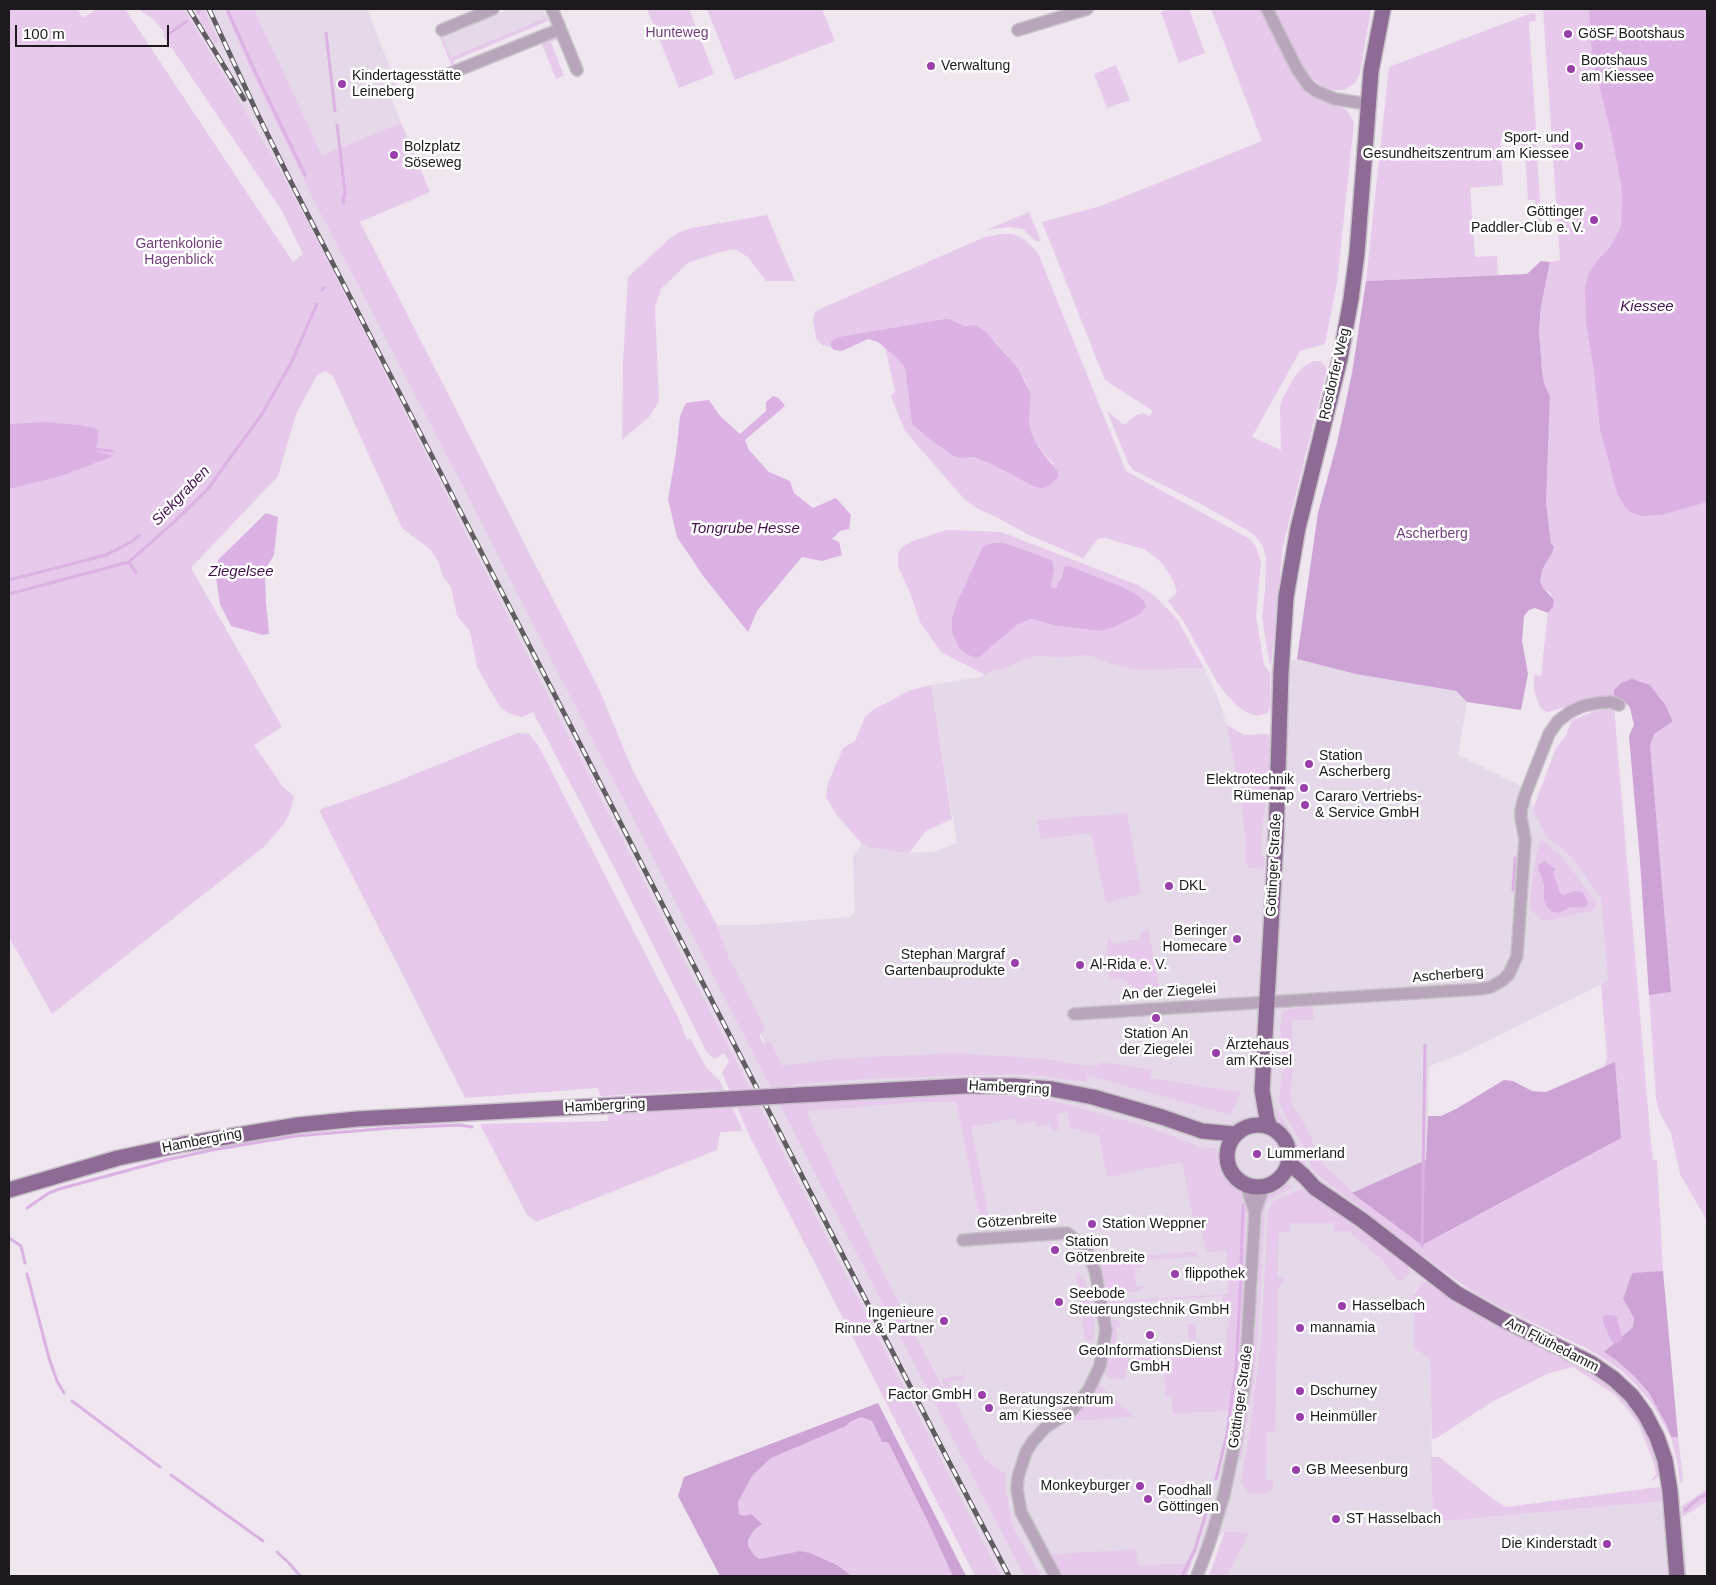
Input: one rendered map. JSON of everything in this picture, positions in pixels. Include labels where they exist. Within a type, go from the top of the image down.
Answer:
[{"type":"main road","name":"Rosdorfer Weg","points":[[1284,640],[1286,598],[1298,528],[1338,368],[1351,299],[1357,252],[1368,104],[1376,72],[1382,12]]},
{"type":"main road","name":"Göttinger Straße","points":[[1252,1125],[1262,1090],[1276,838],[1284,640]]},
{"type":"main road","name":"Hambergring","points":[[9,1190],[118,1158],[184,1144],[298,1125],[357,1119],[964,1086],[1014,1086],[1093,1097],[1143,1111],[1202,1131],[1235,1134]]},
{"type":"main road","name":"Göttinger Straße","points":[[1262,1090],[1270,1127],[1284,1139],[1288,1150],[1288,1162]]},
{"type":"main road","points":[[1227,1151],[1235,1134],[1252,1125],[1270,1127]]},
{"type":"main road","name":"Hambergring","points":[[1202,1131],[1227,1151]]},
{"type":"main road","name":"Göttinger Straße","points":[[1227,1151],[1229,1169],[1236,1178],[1246,1185]]},
{"type":"main road","points":[[1246,1185],[1264,1186],[1280,1178],[1288,1162]]},
{"type":"main road","name":"Am Flüthedamm","points":[[1288,1162],[1315,1188],[1362,1220],[1456,1293],[1502,1320],[1591,1363],[1614,1379],[1632,1396],[1645,1414],[1657,1437],[1665,1460],[1670,1491],[1677,1576]]},
{"type":"main road","name":"Am Flüthedamm","points":[[1280,1178],[1315,1188]]},
{"type":"street","points":[[442,30],[493,9]]},
{"type":"street","points":[[552,9],[577,70]]},
{"type":"street","points":[[1018,30],[1087,9]]},
{"type":"street","points":[[1267,9],[1308,85],[1316,91],[1335,99],[1368,104]]},
{"type":"street","points":[[451,73],[560,29]]},
{"type":"street","name":"Ascherberg","points":[[1266,1003],[1481,989],[1491,987],[1502,980],[1509,974],[1517,956],[1525,839],[1521,810],[1549,734],[1558,721],[1570,712],[1583,706],[1611,702],[1619,704]]},
{"type":"street","name":"An der Ziegelei","points":[[1074,1014],[1266,1003]]},
{"type":"street","name":"Göttinger Straße","points":[[1246,1185],[1255,1212]]},
{"type":"street","name":"Göttinger Straße","points":[[1196,1576],[1209,1544],[1224,1495],[1236,1438],[1245,1379],[1255,1212],[1264,1186]]},
{"type":"street","name":"Götzenbreite","points":[[963,1240],[1066,1233],[1086,1250],[1095,1270],[1106,1330],[1100,1366],[1090,1389],[1082,1399],[1072,1410],[1045,1428],[1033,1441],[1026,1452],[1018,1477],[1017,1489],[1021,1512],[1054,1576]]},
{"type":"shaded area","points":[[184,9],[224,9],[249,67],[317,207],[1024,1576],[1001,1576],[552,703],[321,247],[273,157]]},
{"type":"shaded area","name":"Kindertagesstätte Leineberg","points":[[254,9],[367,9],[398,88],[389,92],[401,123],[322,155]]},
{"type":"shaded area","points":[[510,9],[543,9],[547,17],[450,57],[442,37]]},
{"type":"shaded area","points":[[1087,655],[1137,670],[1204,668],[1217,695],[1227,725],[1244,735],[1266,734],[1271,736],[1271,666],[1297,659],[1356,674],[1456,691],[1467,702],[1458,755],[1524,788],[1545,835],[1570,856],[1601,898],[1608,981],[1459,1055],[1429,1066],[1422,1245],[1425,1281],[1415,1290],[1412,1297],[1414,1348],[1430,1359],[1433,1521],[1666,1501],[1682,1517],[1687,1576],[1227,1576],[1249,1533],[1225,1531],[1196,1554],[1187,1576],[1041,1576],[1016,1532],[1008,1509],[879,1264],[806,1111],[797,1104],[790,1085],[794,1085],[782,1066],[772,1043],[769,1041],[765,1042],[761,1034],[764,1032],[728,956],[717,925],[754,925],[850,917],[855,912],[853,857],[862,844],[872,848],[909,853],[934,852],[957,843],[931,685],[980,677],[991,671],[1004,669],[1025,659],[1038,656],[1058,658]]},
{"type":"green space","name":"Gartenkolonie Hagenblick","points":[[9,9],[77,9],[83,18],[97,9],[125,9],[293,262],[303,254],[282,211],[163,35],[165,33],[153,19],[138,9],[184,9],[273,157],[321,247],[552,703],[1001,1576],[975,1576],[750,1137],[722,1073],[729,1061],[724,1053],[715,1059],[706,1051],[616,871],[533,712],[522,717],[508,713],[500,707],[477,667],[470,631],[457,616],[451,587],[442,575],[439,563],[430,549],[402,528],[333,376],[325,371],[317,375],[296,414],[278,476],[191,568],[282,727],[254,745],[283,787],[294,796],[290,813],[283,825],[265,846],[52,1014],[9,937]]},
{"type":"green space","points":[[194,9],[204,9],[219,42],[215,44]]},
{"type":"green space","points":[[224,9],[254,9],[322,155],[401,123],[430,192],[360,222],[599,689],[633,771],[717,925],[728,956],[765,1028],[764,1032],[759,1035],[763,1043],[769,1041],[772,1043],[782,1066],[835,1059],[955,1053],[1045,1059],[1098,1067],[1099,1062],[1152,1070],[1150,1078],[1241,1092],[1230,1115],[1087,1075],[1087,1082],[1044,1076],[1010,1074],[861,1079],[790,1085],[798,1104],[975,1094],[1006,1095],[1054,1101],[1151,1128],[1205,1149],[1215,1148],[1222,1156],[1228,1175],[1243,1189],[1247,1203],[1241,1349],[1234,1410],[1173,1414],[1172,1397],[1166,1397],[1164,1366],[1126,1368],[1126,1379],[1112,1379],[1103,1374],[1110,1350],[1110,1324],[1112,1320],[1118,1320],[1121,1327],[1116,1327],[1118,1351],[1153,1349],[1157,1359],[1184,1354],[1183,1346],[1190,1345],[1187,1324],[1195,1324],[1197,1347],[1205,1346],[1206,1356],[1225,1354],[1226,1338],[1228,1335],[1226,1330],[1229,1326],[1230,1307],[1221,1303],[1223,1296],[1115,1303],[1112,1310],[1109,1310],[1107,1303],[1228,1294],[1226,1251],[1207,1252],[1197,1216],[1193,1217],[1182,1162],[1107,1177],[1099,1135],[1070,1128],[1067,1112],[1057,1114],[1060,1130],[1052,1131],[1050,1124],[1037,1127],[1036,1121],[1017,1125],[1016,1118],[971,1127],[987,1207],[986,1231],[1019,1229],[1019,1232],[983,1234],[956,1102],[921,1102],[806,1111],[879,1264],[943,1387],[943,1378],[963,1376],[964,1369],[964,1382],[962,1380],[951,1381],[949,1384],[952,1389],[957,1388],[960,1383],[963,1384],[956,1395],[959,1401],[956,1403],[985,1461],[989,1460],[991,1464],[1006,1474],[1005,1486],[1011,1519],[1016,1532],[1041,1576],[1024,1576],[317,207],[249,67]]},
{"type":"green space","name":"Hunteweg","points":[[647,9],[689,9],[714,74],[679,88]]},
{"type":"green space","points":[[707,9],[822,9],[835,41],[735,80]]},
{"type":"green space","points":[[1171,9],[1189,9],[1205,53],[1179,63],[1161,12]]},
{"type":"green space","points":[[1211,9],[1261,9],[1301,86],[1315,98],[1347,110],[1354,123],[1337,283],[1325,344],[1300,351],[1252,437],[1281,450],[1280,407],[1282,400],[1293,379],[1303,367],[1314,361],[1320,361],[1324,364],[1327,369],[1283,546],[1271,666],[1262,617],[1266,557],[1262,545],[1247,530],[1199,503],[1133,470],[1128,463],[1107,411],[1124,425],[1138,414],[1144,413],[1149,416],[1153,411],[1105,380],[1042,222],[1101,206],[1262,141]]},
{"type":"green space","points":[[1272,9],[1371,9],[1360,73],[1355,83],[1344,90],[1333,90],[1323,87],[1310,76],[1299,61]]},
{"type":"green space","points":[[1543,9],[1707,9],[1707,1221],[1680,1174],[1671,1133],[1659,1112],[1656,1098],[1640,860],[1629,736],[1634,725],[1630,707],[1624,701],[1587,700],[1548,712],[1542,710],[1534,690],[1534,675],[1541,676],[1548,613],[1553,607],[1551,594],[1543,588],[1540,582],[1542,570],[1552,553],[1546,501],[1550,397],[1544,383],[1542,371],[1539,330],[1541,306],[1550,262],[1560,260]]},
{"type":"green space","points":[[1532,13],[1535,14],[1536,21],[1529,22],[1536,131],[1507,132],[1507,139],[1500,140],[1503,185],[1470,188],[1475,257],[1497,256],[1498,275],[1366,281],[1389,67]]},
{"type":"green space","points":[[547,17],[548,21],[453,61],[455,65],[452,66],[440,37],[442,36],[451,57]]},
{"type":"green space","points":[[558,35],[559,39],[551,42],[564,76],[556,79],[541,42]]},
{"type":"green space","points":[[1116,65],[1130,100],[1107,108],[1094,74]]},
{"type":"green space","points":[[1525,140],[1536,140],[1542,232],[1537,236],[1535,200],[1528,200],[1525,154],[1517,154],[1519,145]]},
{"type":"green space","points":[[1029,212],[1041,241],[1035,241],[1023,229],[1009,227],[986,230]]},
{"type":"green space","points":[[767,215],[795,281],[766,281],[748,257],[734,249],[688,263],[661,289],[655,307],[659,401],[650,416],[622,440],[623,362],[628,277],[669,239],[680,232],[692,228]]},
{"type":"green space","points":[[1013,234],[1024,239],[1038,253],[1126,471],[1250,539],[1255,545],[1261,561],[1256,616],[1264,664],[1270,673],[1270,706],[1268,713],[1257,716],[1238,707],[1217,682],[1184,622],[1168,601],[1177,592],[1172,578],[1161,562],[1146,550],[1105,538],[1098,539],[1083,558],[1029,535],[980,510],[965,500],[905,431],[891,397],[895,391],[885,347],[905,368],[912,424],[961,458],[973,457],[1019,479],[1054,464],[1038,447],[1031,432],[1029,420],[1031,394],[1026,382],[1018,368],[997,343],[975,325],[964,326],[950,319],[838,337],[832,342],[831,347],[822,345],[816,338],[813,320],[815,312],[820,309],[985,237]]},
{"type":"green space","name":"Ascherberg","points":[[1541,261],[1550,262],[1541,306],[1539,330],[1542,371],[1544,383],[1550,397],[1546,501],[1551,544],[1554,546],[1542,570],[1540,582],[1554,600],[1553,607],[1548,613],[1535,608],[1529,610],[1524,616],[1522,641],[1528,674],[1521,710],[1467,702],[1456,691],[1356,674],[1297,659],[1318,513],[1337,443],[1352,373],[1366,281],[1527,274]]},
{"type":"green space","points":[[947,530],[1001,532],[1138,585],[1155,596],[1177,619],[1204,668],[1137,670],[1087,655],[1058,658],[1038,656],[1025,659],[1004,669],[991,671],[985,675],[941,652],[920,622],[898,566],[898,554],[902,547],[913,541]],"holes":[[[1005,543],[1052,560],[1054,569],[1051,587],[1057,588],[1064,567],[1140,614],[1101,631],[1058,626],[1031,619],[1018,624],[952,617],[983,546]]]},
{"type":"green space","points":[[1632,679],[1650,685],[1665,705],[1672,722],[1654,734],[1650,745],[1671,992],[1649,995],[1629,736],[1634,725],[1630,707],[1624,701],[1614,699],[1614,690],[1621,683]]},
{"type":"green space","points":[[931,685],[952,819],[926,831],[909,853],[872,848],[862,844],[836,814],[826,797],[828,783],[843,748],[855,741],[865,717],[873,710],[908,691]]},
{"type":"green space","points":[[1614,707],[1650,1133],[1653,1160],[1657,1160],[1663,1271],[1632,1274],[1623,1299],[1634,1318],[1633,1327],[1604,1352],[1635,1377],[1649,1393],[1671,1437],[1651,1402],[1621,1370],[1590,1350],[1475,1293],[1440,1269],[1318,1175],[1311,1167],[1305,1149],[1279,1102],[1282,1070],[1285,1070],[1286,1064],[1282,1063],[1283,1052],[1280,1030],[1283,1011],[1312,1005],[1314,1019],[1292,1021],[1293,1067],[1290,1096],[1293,1106],[1306,1127],[1324,1166],[1353,1193],[1422,1245],[1614,1063],[1604,1067],[1607,1058],[1601,984],[1608,981],[1601,898],[1570,856],[1545,835],[1533,809],[1556,748],[1565,737],[1572,720],[1595,711]]},
{"type":"green space","points":[[1227,725],[1244,735],[1266,734],[1271,736],[1275,742],[1273,765],[1264,811],[1261,847],[1265,866],[1261,869],[1248,867],[1245,861],[1246,846],[1242,806]]},
{"type":"green space","points":[[517,733],[529,734],[538,745],[679,1019],[687,1040],[690,1038],[706,1067],[720,1081],[743,1131],[720,1132],[717,1150],[536,1222],[527,1215],[480,1124],[608,1121],[609,1112],[723,1107],[716,1090],[600,1096],[598,1088],[465,1098],[319,810],[383,787]]},
{"type":"green space","points":[[1127,813],[1141,893],[1106,903],[1091,833],[1041,839],[1037,820]]},
{"type":"green space","points":[[1541,839],[1562,857],[1597,903],[1593,911],[1543,921],[1529,908],[1536,856]]},
{"type":"green space","points":[[1148,930],[1161,996],[1149,997],[1122,979],[1109,979],[1107,945],[1109,938],[1112,944],[1141,939],[1141,932]]},
{"type":"green space","points":[[1615,1062],[1621,1138],[1422,1245],[1352,1193],[1426,1160],[1428,1116],[1441,1116],[1456,1109],[1504,1080],[1513,1081],[1532,1091],[1546,1092]]},
{"type":"green space","points":[[1270,1109],[1277,1110],[1300,1148],[1305,1161],[1305,1168],[1293,1157],[1293,1149],[1289,1138],[1274,1122]]},
{"type":"green space","points":[[1282,1184],[1294,1186],[1270,1199],[1265,1206],[1261,1282],[1258,1282],[1263,1206],[1269,1190]]},
{"type":"green space","points":[[1301,1189],[1338,1210],[1408,1264],[1410,1272],[1403,1280],[1397,1280],[1384,1262],[1349,1231],[1334,1231],[1333,1223],[1290,1223],[1290,1233],[1279,1232],[1278,1277],[1286,1278],[1278,1289],[1275,1432],[1267,1432],[1266,1480],[1273,1480],[1273,1487],[1264,1494],[1249,1493],[1241,1483],[1261,1342],[1268,1212],[1276,1200]]},
{"type":"green space","points":[[1197,1252],[1197,1257],[1142,1260],[1143,1267],[1135,1268],[1136,1286],[1144,1286],[1143,1289],[1106,1293],[1098,1258]]},
{"type":"green space","points":[[1663,1271],[1678,1437],[1671,1437],[1649,1393],[1635,1377],[1604,1352],[1633,1327],[1634,1318],[1623,1299],[1632,1273]]},
{"type":"green space","points":[[1076,1273],[1086,1281],[1095,1324],[1094,1340],[1085,1341]]},
{"type":"green space","points":[[1428,1280],[1586,1367],[1624,1395],[1648,1427],[1662,1473],[1651,1481],[1656,1474],[1654,1464],[1639,1425],[1627,1409],[1615,1395],[1573,1367],[1549,1373],[1492,1402],[1435,1439],[1432,1439],[1430,1359],[1414,1348],[1412,1297],[1421,1284]]},
{"type":"green space","points":[[1259,1284],[1261,1284],[1255,1373],[1241,1460],[1239,1458],[1246,1422],[1253,1365]]},
{"type":"green space","points":[[1098,1384],[1134,1417],[1069,1421],[1070,1417],[1079,1410],[1094,1392]]},
{"type":"green space","points":[[878,1403],[966,1576],[952,1576],[929,1524],[888,1442],[882,1442],[872,1421],[861,1417],[846,1426],[771,1458],[752,1476],[738,1502],[739,1514],[744,1516],[751,1514],[762,1524],[754,1530],[748,1540],[748,1546],[755,1556],[760,1559],[800,1551],[810,1553],[837,1565],[852,1576],[720,1576],[678,1496],[684,1477]]},
{"type":"green space","points":[[861,1417],[872,1421],[882,1442],[888,1442],[929,1524],[952,1576],[852,1576],[837,1565],[800,1551],[760,1559],[755,1556],[748,1546],[748,1540],[754,1530],[762,1524],[739,1514],[738,1502],[752,1476],[771,1458],[846,1426]]},
{"type":"green space","points":[[1671,1437],[1678,1437],[1683,1480],[1681,1483],[1680,1482]]},
{"type":"green space","points":[[1431,1457],[1439,1457],[1506,1507],[1659,1487],[1664,1489],[1666,1501],[1433,1521]]},
{"type":"green space","points":[[1707,1489],[1707,1502],[1682,1517],[1682,1506]]},
{"type":"green space","points":[[1225,1531],[1249,1533],[1227,1576],[1209,1576]]},
{"type":"green space","points":[[1136,1549],[1138,1566],[1192,1563],[1187,1576],[1061,1576],[1048,1555]]},
{"type":"water","name":"Kiessee","points":[[1589,9],[1707,9],[1707,502],[1661,515],[1642,516],[1632,513],[1625,507],[1617,493],[1600,429],[1594,371],[1586,322],[1585,290],[1588,275],[1597,261],[1610,247],[1621,227],[1622,199],[1612,137],[1592,56]]},
{"type":"water","points":[[950,319],[964,326],[975,325],[986,332],[1018,368],[1031,394],[1029,420],[1031,432],[1038,447],[1058,472],[1058,477],[1049,486],[1043,488],[1035,487],[991,464],[973,457],[961,458],[952,455],[928,438],[912,424],[905,368],[897,358],[878,342],[868,339],[842,351],[834,350],[831,347],[831,342],[838,337]]},
{"type":"water","name":"Tongrube Hesse","points":[[773,396],[779,398],[785,406],[745,440],[749,450],[769,472],[790,481],[794,493],[813,508],[836,498],[851,515],[849,529],[840,531],[832,539],[839,542],[842,555],[822,561],[802,557],[757,611],[748,632],[704,577],[677,537],[668,499],[680,416],[686,403],[709,400],[720,416],[740,434],[766,411],[766,402]]},
{"type":"water","points":[[46,422],[95,428],[98,431],[98,441],[95,451],[111,455],[111,457],[61,476],[9,489],[9,424]]},
{"type":"water","name":"Ziegelsee","points":[[266,513],[278,517],[274,555],[268,565],[265,578],[269,634],[263,635],[231,626],[220,604],[216,577],[218,560]]},
{"type":"water","points":[[1005,543],[1052,560],[1054,569],[1051,587],[1057,588],[1064,567],[1069,566],[1122,587],[1137,595],[1146,606],[1140,614],[1114,627],[1101,631],[1058,626],[1031,619],[1018,624],[978,658],[968,655],[959,648],[952,632],[952,617],[983,546]]},
{"type":"water","points":[[1545,861],[1555,869],[1553,872],[1560,893],[1563,895],[1576,891],[1582,892],[1588,902],[1587,906],[1582,908],[1571,907],[1558,913],[1552,912],[1547,907],[1544,901],[1544,884],[1538,868],[1538,865]]},
{"type":"water","points":[[1603,1316],[1616,1316],[1623,1339],[1615,1344],[1611,1340],[1603,1322]]},
{"type":"waterway","points":[[198,9],[198,13]]},
{"type":"waterway","points":[[227,9],[305,175]]},
{"type":"waterway","points":[[170,33],[187,21]]},
{"type":"waterway","points":[[326,33],[335,111]]},
{"type":"waterway","points":[[337,125],[345,192],[343,203]]},
{"type":"waterway","name":"Siekgraben","points":[[9,594],[129,562],[175,521],[207,490],[262,414],[291,363],[317,304]]},
{"type":"waterway","points":[[93,449],[112,451]]},
{"type":"waterway","points":[[9,580],[106,555],[140,535]]},
{"type":"waterway","points":[[129,562],[136,573]]},
{"type":"waterway","points":[[1513,890],[1515,858]]},
{"type":"waterway","points":[[1253,1054],[1254,1045]]},
{"type":"waterway","points":[[1422,1246],[1425,1045]]},
{"type":"waterway","points":[[27,1208],[49,1193],[59,1189],[166,1160],[212,1150],[296,1136],[391,1128],[460,1125],[472,1127]]},
{"type":"waterway","points":[[1216,1479],[1227,1434],[1236,1367],[1243,1205]]},
{"type":"waterway","points":[[9,1238],[21,1246],[25,1263]]},
{"type":"waterway","points":[[27,1274],[49,1358],[57,1381],[64,1393]]},
{"type":"waterway","points":[[72,1401],[160,1467]]},
{"type":"waterway","points":[[171,1475],[263,1541]]},
{"type":"waterway","points":[[1685,1510],[1707,1494]]},
{"type":"waterway","points":[[1182,1576],[1195,1549],[1208,1507]]},
{"type":"waterway","points":[[277,1552],[300,1576]]},
{"type":"railway","points":[[189,9],[244,99]]},
{"type":"railway","points":[[209,9],[292,184],[1009,1576]]},
{"type":"place","name":"GöSF Bootshaus","points":[[1568,34]]},
{"type":"place","name":"Verwaltung","points":[[931,66]]},
{"type":"place","name":"Bootshaus am Kiessee","points":[[1571,69]]},
{"type":"place","name":"Kindertagesstätte Leineberg","points":[[342,84]]},
{"type":"place","name":"Sport- und Gesundheitszentrum am Kiessee","points":[[1579,146]]},
{"type":"place","name":"Bolzplatz Söseweg","points":[[394,155]]},
{"type":"place","name":"Göttinger Paddler-Club e. V.","points":[[1594,220]]},
{"type":"place","name":"Station Ascherberg","points":[[1309,764]]},
{"type":"place","name":"Elektrotechnik Rümenap","points":[[1304,788]]},
{"type":"place","name":"Cararo Vertriebs- & Service GmbH","points":[[1305,805]]},
{"type":"place","name":"DKL","points":[[1169,886]]},
{"type":"place","name":"Beringer Homecare","points":[[1237,939]]},
{"type":"place","name":"Stephan Margraf Gartenbauprodukte","points":[[1015,963]]},
{"type":"place","name":"Al-Rida e. V.","points":[[1080,965]]},
{"type":"place","name":"Station An der Ziegelei","points":[[1156,1018]]},
{"type":"place","name":"Ärztehaus am Kreisel","points":[[1216,1053]]},
{"type":"place","name":"Lummerland","points":[[1257,1154]]},
{"type":"place","name":"Station Weppner","points":[[1092,1224]]},
{"type":"place","name":"Station Götzenbreite","points":[[1055,1250]]},
{"type":"place","name":"flippothek","points":[[1175,1274]]},
{"type":"place","name":"Seebode Steuerungstechnik GmbH","points":[[1059,1302]]},
{"type":"place","name":"Hasselbach","points":[[1342,1306]]},
{"type":"place","name":"Ingenieure Rinne & Partner","points":[[944,1321]]},
{"type":"place","name":"mannamia","points":[[1300,1328]]},
{"type":"place","name":"GeoInformationsDienst GmbH","points":[[1150,1335]]},
{"type":"place","name":"Dschurney","points":[[1300,1391]]},
{"type":"place","name":"Factor GmbH","points":[[982,1395]]},
{"type":"place","name":"Beratungszentrum am Kiessee","points":[[989,1408]]},
{"type":"place","name":"Heinmüller","points":[[1300,1417]]},
{"type":"place","name":"GB Meesenburg","points":[[1296,1470]]},
{"type":"place","name":"Monkeyburger","points":[[1140,1486]]},
{"type":"place","name":"Foodhall Göttingen","points":[[1148,1499]]},
{"type":"place","name":"ST Hasselbach","points":[[1336,1519]]},
{"type":"place","name":"Die Kinderstadt","points":[[1607,1544]]}]
